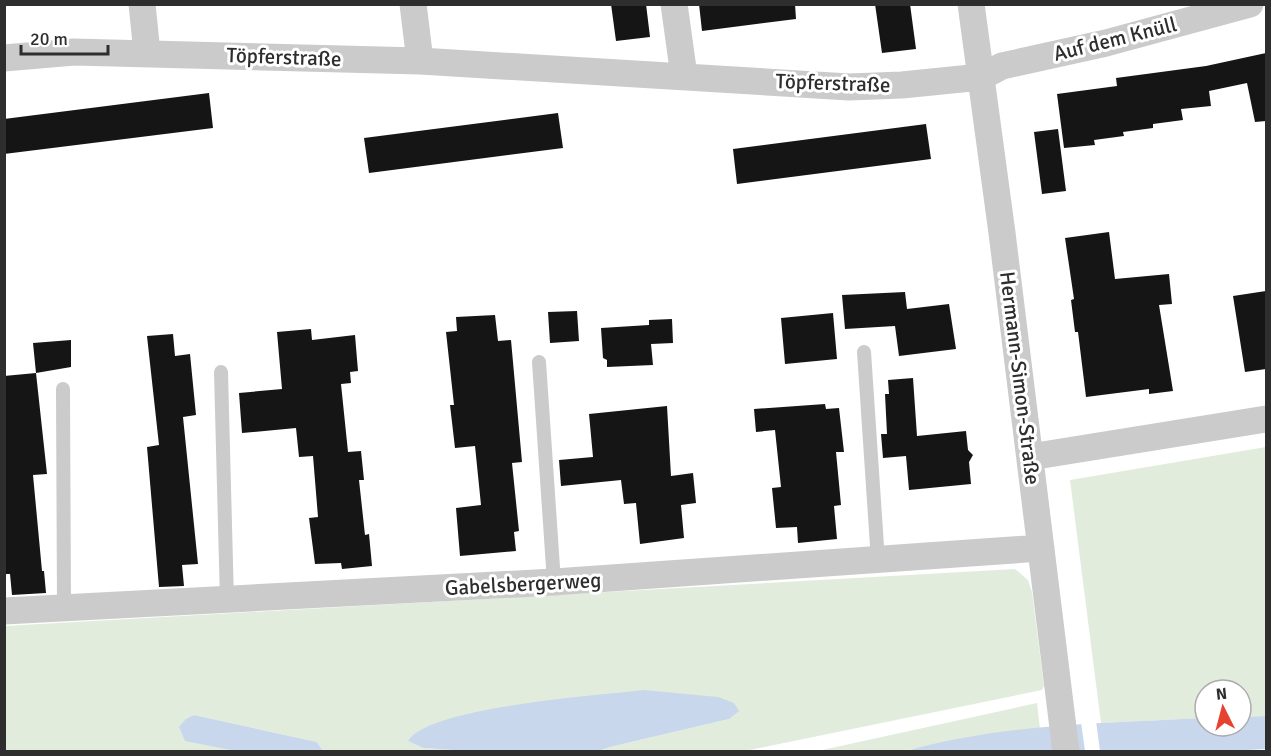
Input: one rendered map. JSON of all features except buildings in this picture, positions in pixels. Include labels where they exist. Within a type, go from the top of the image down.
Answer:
[{"type":"street","points":[[142,4],[147,53]]},
{"type":"street","points":[[413,4],[420,61]]},
{"type":"street","points":[[674,4],[684,76]]},
{"type":"street","name":"Hermann-Simon-Straße","points":[[971,4],[1066,752]]},
{"type":"street","name":"Auf dem Knüll","points":[[981,77],[1002,66],[1106,43],[1250,4]]},
{"type":"street","name":"Töpferstraße","points":[[4,58],[74,52],[420,61],[849,87],[902,85],[981,77]]},
{"type":"street","points":[[1030,457],[1266,418]]},
{"type":"street","name":"Gabelsbergerweg","points":[[4,611],[554,582],[1041,548]]},
{"type":"lane","points":[[864,352],[878,561]]},
{"type":"lane","points":[[538,362],[554,582]]},
{"type":"lane","points":[[221,372],[227,601]]},
{"type":"lane","points":[[63,389],[64,608]]},
{"type":"green space","points":[[1266,447],[1266,716],[1253,717],[1253,678],[1193,678],[1193,719],[1101,723],[1070,480]]},
{"type":"green space","points":[[1015,569],[1028,580],[1032,592],[1044,686],[1042,690],[745,751],[598,751],[729,719],[408,741],[423,748],[487,751],[323,751],[317,742],[194,715],[185,740],[236,751],[5,752],[5,626]]},
{"type":"green space","points":[[1037,703],[1040,729],[1005,732],[903,751],[813,752]]},
{"type":"water","points":[[644,690],[718,697],[734,703],[739,711],[729,719],[598,751],[487,752],[423,748],[408,741],[422,729],[447,719],[480,711],[556,699]]},
{"type":"water","points":[[194,715],[317,742],[323,751],[236,751],[185,741],[179,727],[186,719]]},
{"type":"water","points":[[1266,716],[1266,749],[1210,752],[903,752],[939,743],[1014,730],[1193,719],[1193,738],[1253,738],[1253,717]]},
{"type":"pier","points":[[1096,721],[1100,751],[1085,751],[1081,722]]}]
